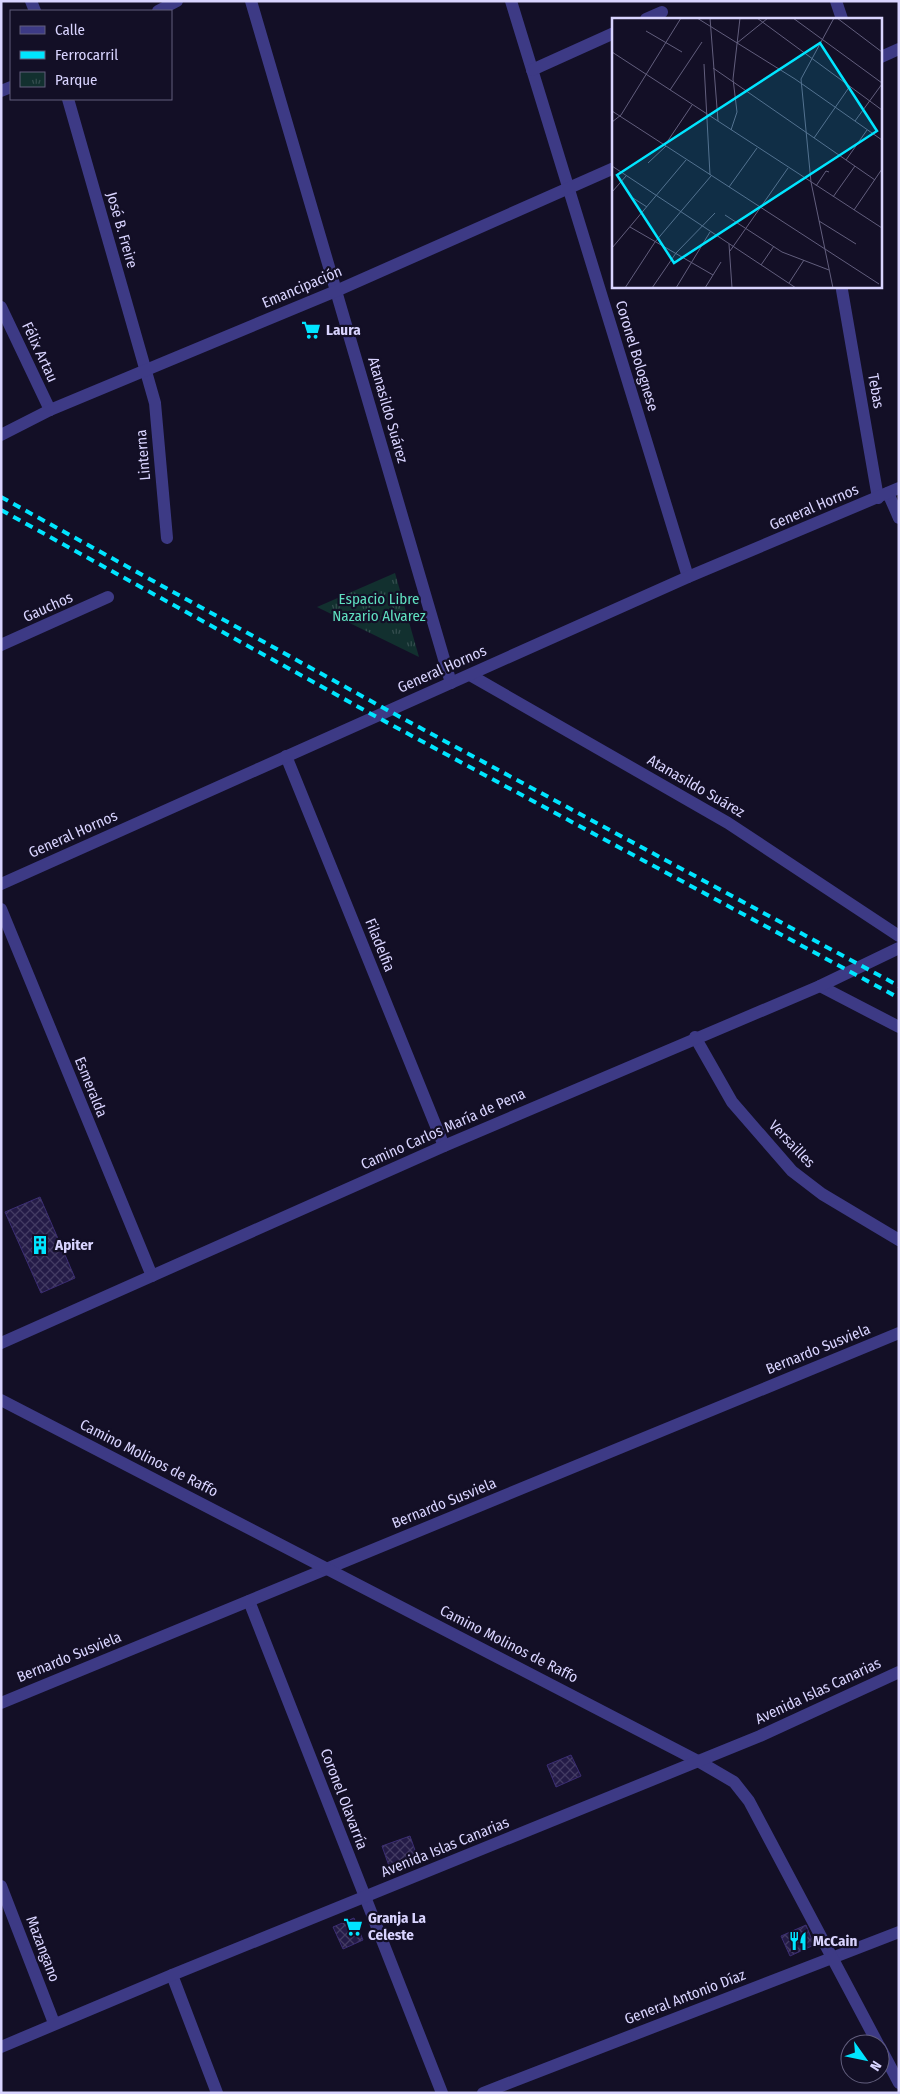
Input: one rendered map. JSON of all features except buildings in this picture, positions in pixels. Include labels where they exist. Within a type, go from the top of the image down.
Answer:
[{"type":"street","points":[[160,10],[177,1]]},
{"type":"street","name":"Atanasildo Suárez","points":[[251,1],[451,683]]},
{"type":"street","name":"Coronel Bolognese","points":[[511,1],[688,577]]},
{"type":"street","points":[[836,1],[842,18]]},
{"type":"street","points":[[648,18],[662,12]]},
{"type":"street","points":[[532,70],[612,34]]},
{"type":"street","points":[[882,57],[899,49]]},
{"type":"street","name":"José B. Freire","points":[[68,100],[145,371]]},
{"type":"street","name":"Emancipación","points":[[1,434],[50,410],[336,291],[567,187],[612,169]]},
{"type":"street","name":"Tebas","points":[[842,290],[888,493],[899,518]]},
{"type":"street","name":"Félix Artau","points":[[1,307],[50,410]]},
{"type":"street","name":"Linterna","points":[[145,371],[155,403],[167,538]]},
{"type":"street","name":"General Hornos","points":[[1,884],[688,577],[888,493]]},
{"type":"street","name":"Gauchos","points":[[1,645],[108,597]]},
{"type":"street","name":"Atanasildo Suárez","points":[[470,675],[728,823],[899,936]]},
{"type":"street","name":"Filadelfia","points":[[286,756],[444,1146]]},
{"type":"street","name":"Esmeralda","points":[[1,909],[152,1276]]},
{"type":"street","name":"Camino Carlos María de Pena","points":[[1,1343],[444,1146],[695,1037],[820,986],[899,948]]},
{"type":"street","points":[[820,986],[899,1027]]},
{"type":"street","name":"Versailles","points":[[695,1037],[732,1102],[792,1171],[822,1194],[899,1240]]},
{"type":"street","name":"Bernardo Susviela","points":[[1,1703],[899,1333]]},
{"type":"street","name":"Camino Molinos de Raffo","points":[[1,1400],[328,1568],[698,1761],[734,1782],[749,1802],[873,2034]]},
{"type":"street","name":"Coronel Olavarría","points":[[249,1601],[442,2093]]},
{"type":"street","name":"Avenida Islas Canarias","points":[[1,2047],[54,2023],[760,1736],[899,1672]]},
{"type":"street","name":"Mazangano","points":[[1,1886],[54,2023]]},
{"type":"street","name":"General Antonio Díaz","points":[[482,2093],[899,1932]]},
{"type":"street","points":[[172,1975],[217,2093]]},
{"type":"street","name":"Camino Molinos de Raffo","points":[[890,2066],[899,2083]]},
{"type":"green space","name":"Espacio Libre Nazario Alvarez","points":[[395,573],[419,657],[317,607]]},
{"type":"railway","points":[[1,497],[389,711],[899,986]]},
{"type":"railway","points":[[1,510],[375,716],[899,998]]},
{"type":"place","name":"Laura","points":[[311,330]]},
{"type":"place","name":"Apiter","points":[[40,1245]]},
{"type":"place","name":"Granja La Celeste","points":[[353,1927]]},
{"type":"place","name":"McCain","points":[[798,1941]]}]
